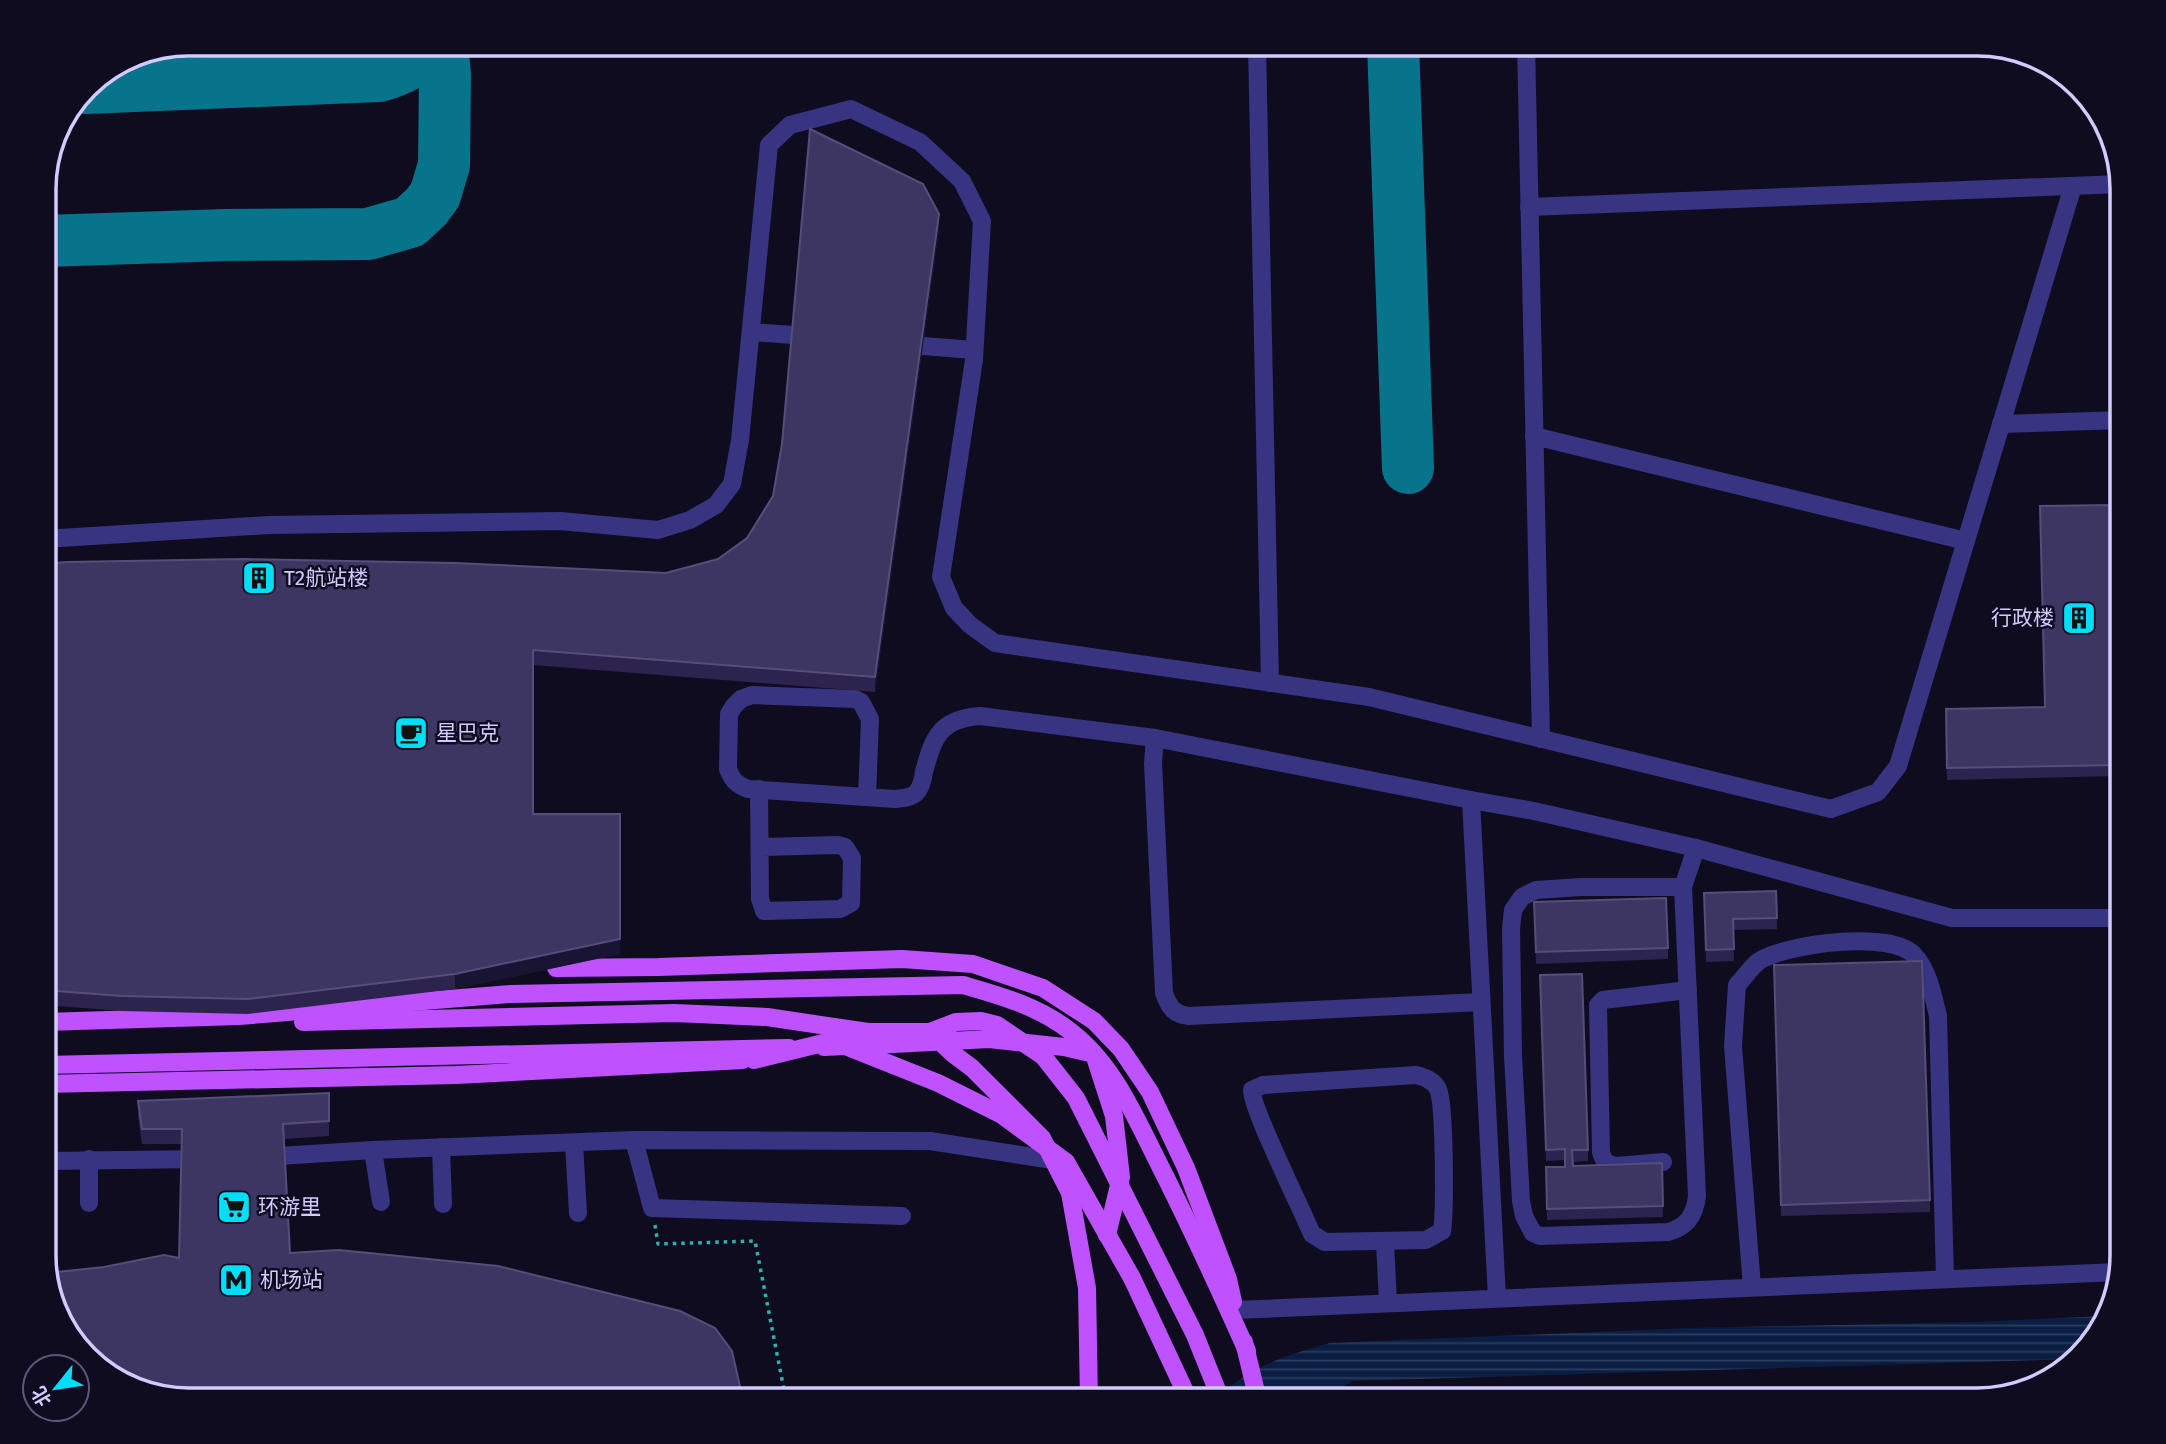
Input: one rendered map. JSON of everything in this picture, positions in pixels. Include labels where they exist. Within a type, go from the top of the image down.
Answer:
[{"type":"main road","points":[[556,968],[902,959],[973,964],[1043,988],[1094,1021],[1121,1049],[1150,1092],[1186,1168],[1228,1279],[1255,1388]]},
{"type":"main road","points":[[56,1022],[239,1016],[510,995],[963,985],[1023,1003],[1070,1031],[1103,1062],[1125,1098],[1181,1206],[1247,1351]]},
{"type":"main road","points":[[56,1031],[674,1013],[767,1017],[868,1032],[930,1032],[956,1023],[981,1021],[998,1025],[1043,1056],[1076,1098],[1195,1335],[1216,1388]]},
{"type":"main road","points":[[56,1084],[456,1075],[754,1060],[868,1032]]},
{"type":"main road","points":[[930,1032],[972,1068],[1042,1138],[1070,1193],[1087,1288],[1089,1388]]},
{"type":"main road","points":[[56,1065],[845,1046],[989,1040],[1064,1047],[1094,1054]]},
{"type":"main road","points":[[845,1046],[938,1083],[991,1110],[1066,1162],[1132,1279],[1184,1388]]},
{"type":"main road","points":[[1094,1054],[1114,1116],[1121,1177],[1107,1235]]},
{"type":"street","points":[[1257,56],[1270,683]]},
{"type":"street","points":[[1525,56],[1541,739]]},
{"type":"street","points":[[56,538],[269,525],[560,522],[658,530],[690,520],[716,505],[732,484],[740,440],[769,145],[790,125],[851,109],[920,142],[962,181],[982,221],[974,350],[941,577],[954,608],[970,625],[995,643],[1369,697],[1831,809],[1878,792],[1898,765],[2073,186]]},
{"type":"street","points":[[1529,207],[2110,184]]},
{"type":"street","points":[[751,332],[793,335]]},
{"type":"street","points":[[923,346],[974,350]]},
{"type":"street","points":[[2001,424],[2110,420]]},
{"type":"street","points":[[1534,436],[1966,541]]},
{"type":"street","points":[[867,797],[870,719],[862,702],[855,699],[752,695],[734,706],[729,714],[728,769],[731,778],[739,786],[759,789],[867,797],[895,799],[916,793],[922,783],[936,735],[944,727],[965,717],[980,716],[1155,738],[1534,811],[1696,848],[1952,918],[2110,918]]},
{"type":"street","points":[[1155,738],[1153,763],[1164,993],[1173,1011],[1189,1016],[1481,1002]]},
{"type":"street","points":[[759,789],[760,900],[764,911],[840,909],[851,903],[852,858],[845,847],[761,847]]},
{"type":"street","points":[[1471,800],[1497,1298]]},
{"type":"street","points":[[1683,887],[1536,890],[1522,897],[1513,911],[1513,1056],[1521,1201],[1532,1233],[1540,1236],[1668,1232],[1679,1229],[1696,1210],[1695,1121],[1683,887],[1696,848]]},
{"type":"street","points":[[1752,1287],[1733,1046],[1737,985],[1759,961],[1816,944],[1855,940],[1889,944],[1914,954],[1927,975],[1938,1016],[1945,1279]]},
{"type":"street","points":[[1663,1162],[1611,1166],[1603,1158],[1598,1005],[1603,1000],[1688,990]]},
{"type":"street","points":[[1416,1075],[1431,1081],[1438,1088],[1443,1129],[1441,1231],[1426,1240],[1385,1242],[1325,1242],[1312,1234],[1252,1101],[1251,1095],[1255,1087],[1416,1075]]},
{"type":"street","points":[[246,1157],[634,1140],[930,1141],[1066,1162]]},
{"type":"street","points":[[634,1140],[652,1208],[902,1216]]},
{"type":"street","points":[[574,1143],[578,1213]]},
{"type":"street","points":[[441,1147],[443,1204]]},
{"type":"street","points":[[373,1150],[381,1202]]},
{"type":"street","points":[[56,1160],[220,1158]]},
{"type":"street","points":[[89,1159],[89,1203]]},
{"type":"street","points":[[1385,1242],[1388,1302]]},
{"type":"street","points":[[1236,1310],[2109,1272]]},
{"type":"path","points":[[652,1208],[658,1244],[755,1241],[784,1388]]},
{"type":"water","points":[[2094,1316],[2077,1343],[2059,1359],[1352,1381],[1342,1388],[1229,1388],[1268,1364],[1330,1343],[1690,1328],[1974,1322]]},
{"type":"building","name":"T2航站楼","points":[[810,129],[923,184],[939,214],[875,677],[533,650],[533,814],[620,814],[620,939],[455,974],[248,999],[122,996],[56,991],[56,563],[243,559],[455,563],[666,573],[718,559],[747,538],[773,496],[782,444]]},
{"type":"building","name":"行政楼","points":[[2110,505],[2110,765],[1947,768],[1946,709],[2045,707],[2040,506]]},
{"type":"building","points":[[1776,891],[1777,918],[1733,919],[1734,949],[1706,950],[1704,893]]},
{"type":"building","points":[[1666,898],[1668,948],[1536,952],[1534,902]]},
{"type":"building","points":[[1922,961],[1930,1200],[1781,1205],[1774,965]]},
{"type":"building","points":[[1582,974],[1588,1150],[1572,1150],[1573,1166],[1662,1163],[1663,1206],[1547,1209],[1546,1167],[1565,1167],[1565,1149],[1546,1150],[1540,975]]},
{"type":"building","name":"环游里","points":[[329,1093],[329,1121],[283,1124],[290,1253],[339,1250],[498,1266],[680,1311],[715,1328],[732,1351],[740,1388],[189,1388],[146,1381],[115,1366],[89,1343],[66,1306],[57,1272],[104,1267],[164,1255],[179,1258],[182,1129],[142,1129],[138,1101]]},
{"type":"taxiway","points":[[103,87],[379,76],[420,56]]},
{"type":"taxiway","points":[[56,241],[368,234],[410,222],[435,195],[444,165],[443,56]]},
{"type":"taxiway","points":[[1393,56],[1408,468]]},
{"type":"place","name":"T2航站楼","points":[[259,578]]},
{"type":"place","name":"行政楼","points":[[2079,618]]},
{"type":"place","name":"星巴克","points":[[411,733]]},
{"type":"place","name":"环游里","points":[[234,1207]]},
{"type":"place","name":"机场站","points":[[236,1280]]}]
